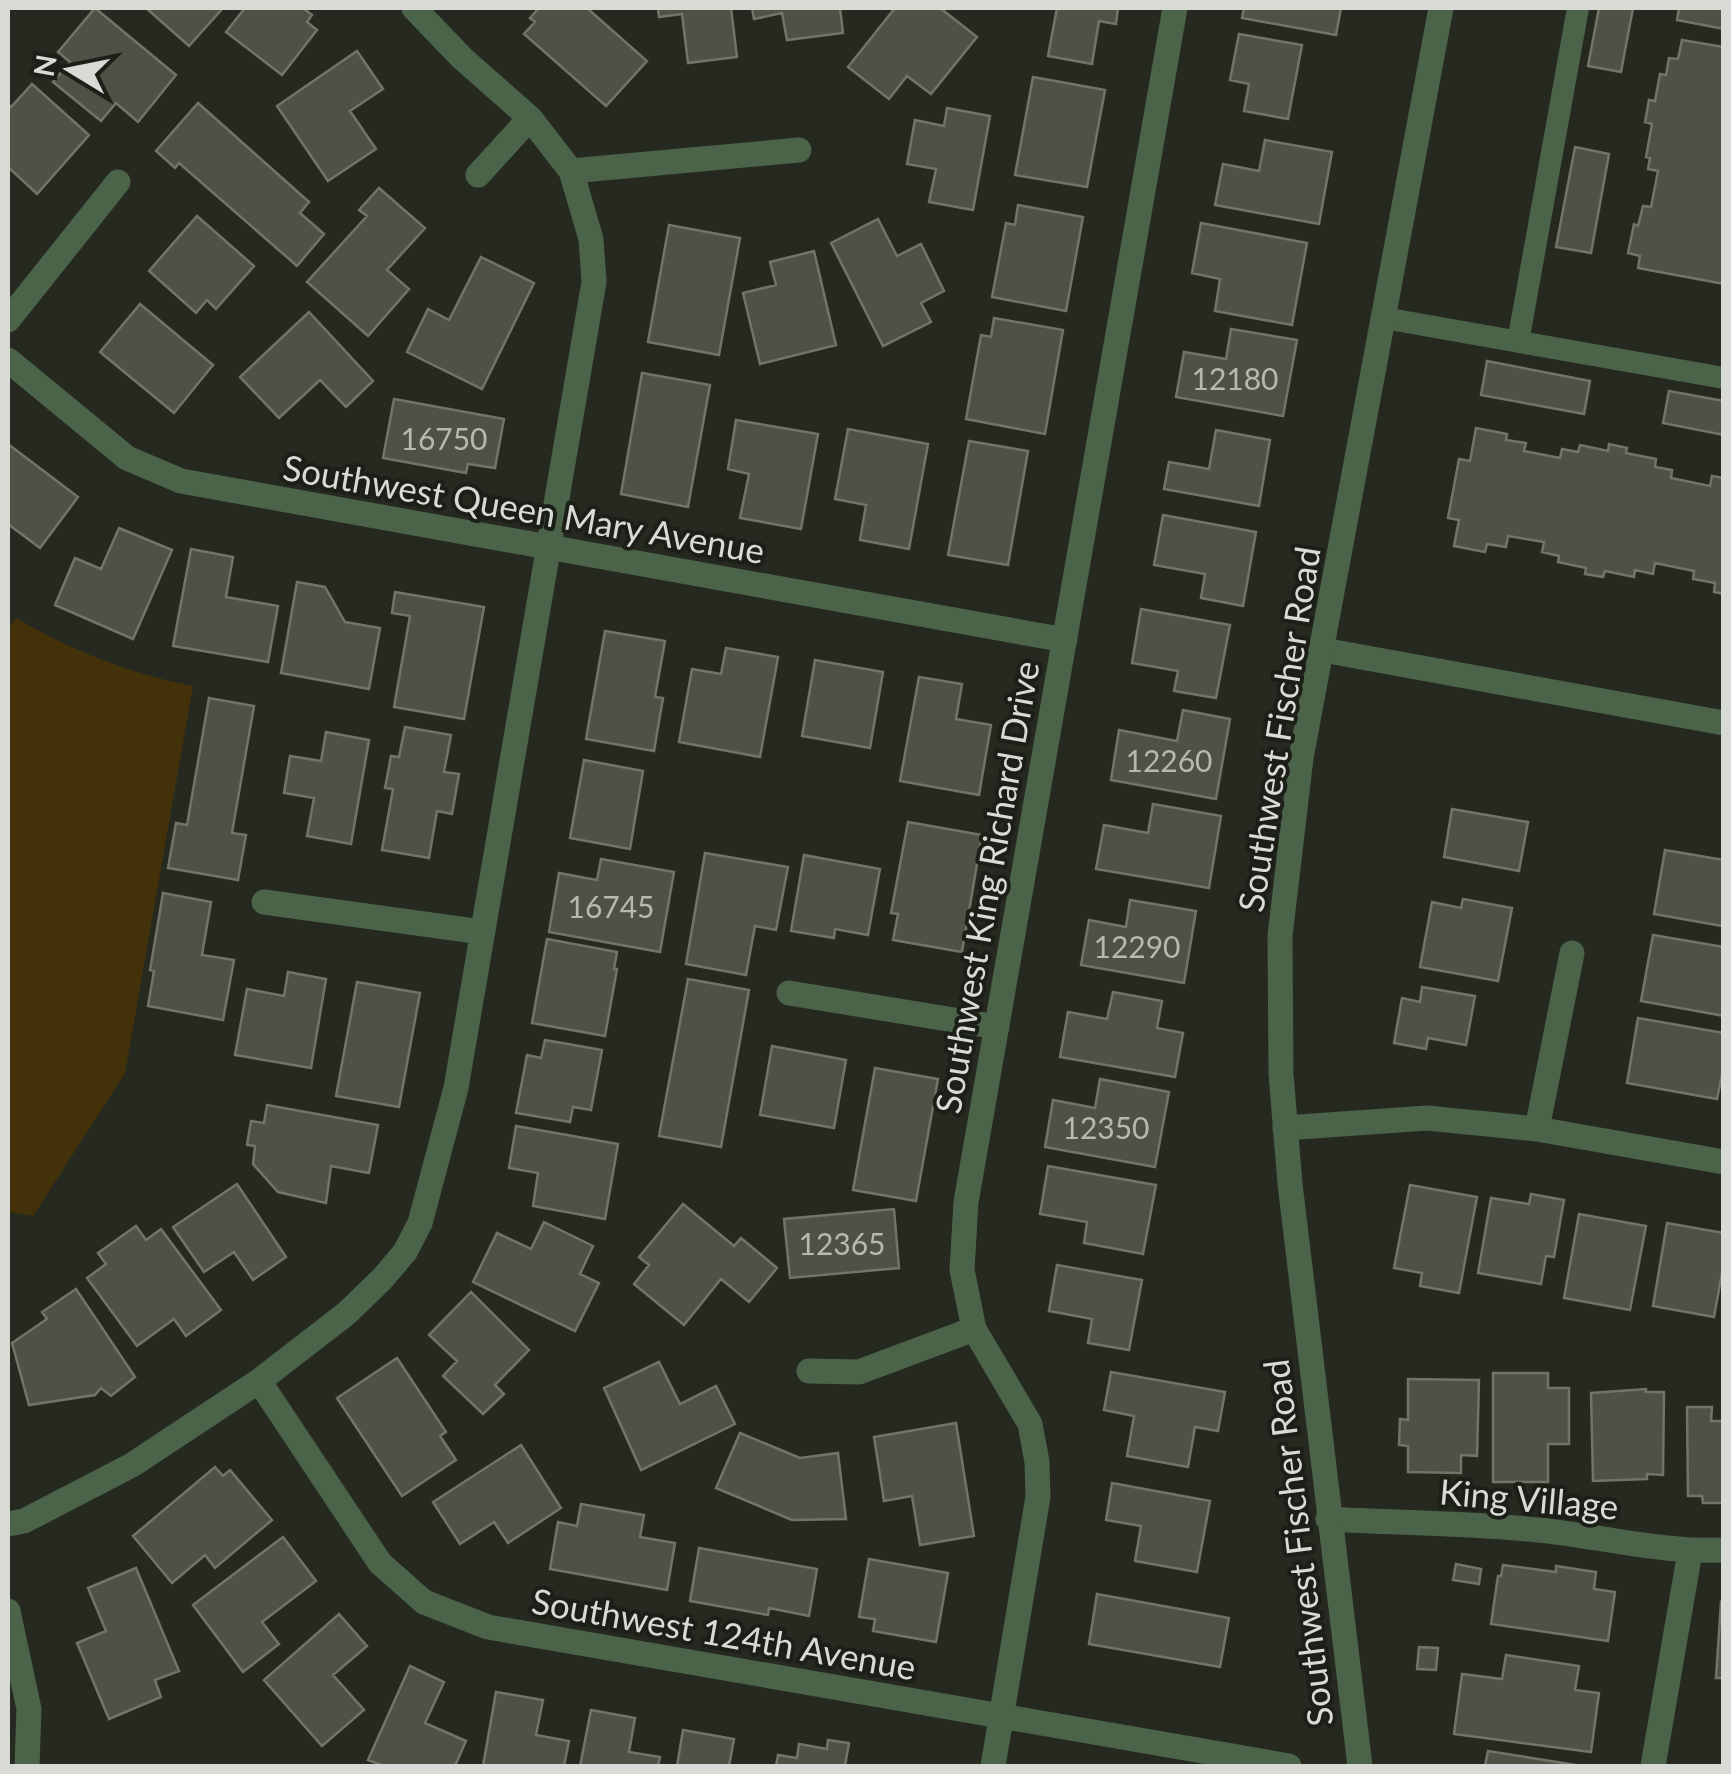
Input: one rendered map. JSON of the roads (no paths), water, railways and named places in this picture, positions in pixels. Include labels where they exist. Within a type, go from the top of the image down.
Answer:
[{"type":"street","points":[[8,1524],[24,1520],[132,1465],[259,1381],[382,1279],[405,1252],[420,1223],[456,1088],[594,282],[590,239],[572,171],[530,118],[462,58],[414,8]]},
{"type":"street","name":"Southwest King Richard Drive","points":[[993,1766],[1038,1497],[1038,1462],[1030,1424],[974,1330],[962,1270],[966,1202],[1175,8]]},
{"type":"street","name":"Southwest Fischer Road","points":[[1360,1766],[1328,1520],[1285,1128],[1278,1009],[1282,920],[1301,758],[1441,8]]},
{"type":"street","points":[[478,176],[530,118]]},
{"type":"street","points":[[572,171],[799,150]]},
{"type":"street","points":[[8,320],[118,182]]},
{"type":"street","name":"Southwest Queen Mary Avenue","points":[[8,360],[128,458],[181,482],[1064,640]]},
{"type":"street","points":[[1323,650],[1724,723]]},
{"type":"street","points":[[264,902],[482,932]]},
{"type":"street","points":[[1537,1128],[1572,954]]},
{"type":"street","points":[[789,993],[997,1028]]},
{"type":"street","points":[[1285,1128],[1427,1118],[1537,1128],[1724,1162]]},
{"type":"street","points":[[810,1371],[859,1372],[974,1330]]},
{"type":"street","name":"Southwest 124th Avenue","points":[[259,1381],[380,1563],[424,1602],[488,1627],[1290,1766]]},
{"type":"street","name":"King Village","points":[[1328,1520],[1540,1530],[1690,1552],[1724,1550]]},
{"type":"street","points":[[1653,1766],[1690,1552]]},
{"type":"street","points":[[8,1611],[29,1709],[28,1766]]},
{"type":"lane","points":[[1518,342],[1578,8]]},
{"type":"lane","points":[[1384,318],[1724,378]]}]
